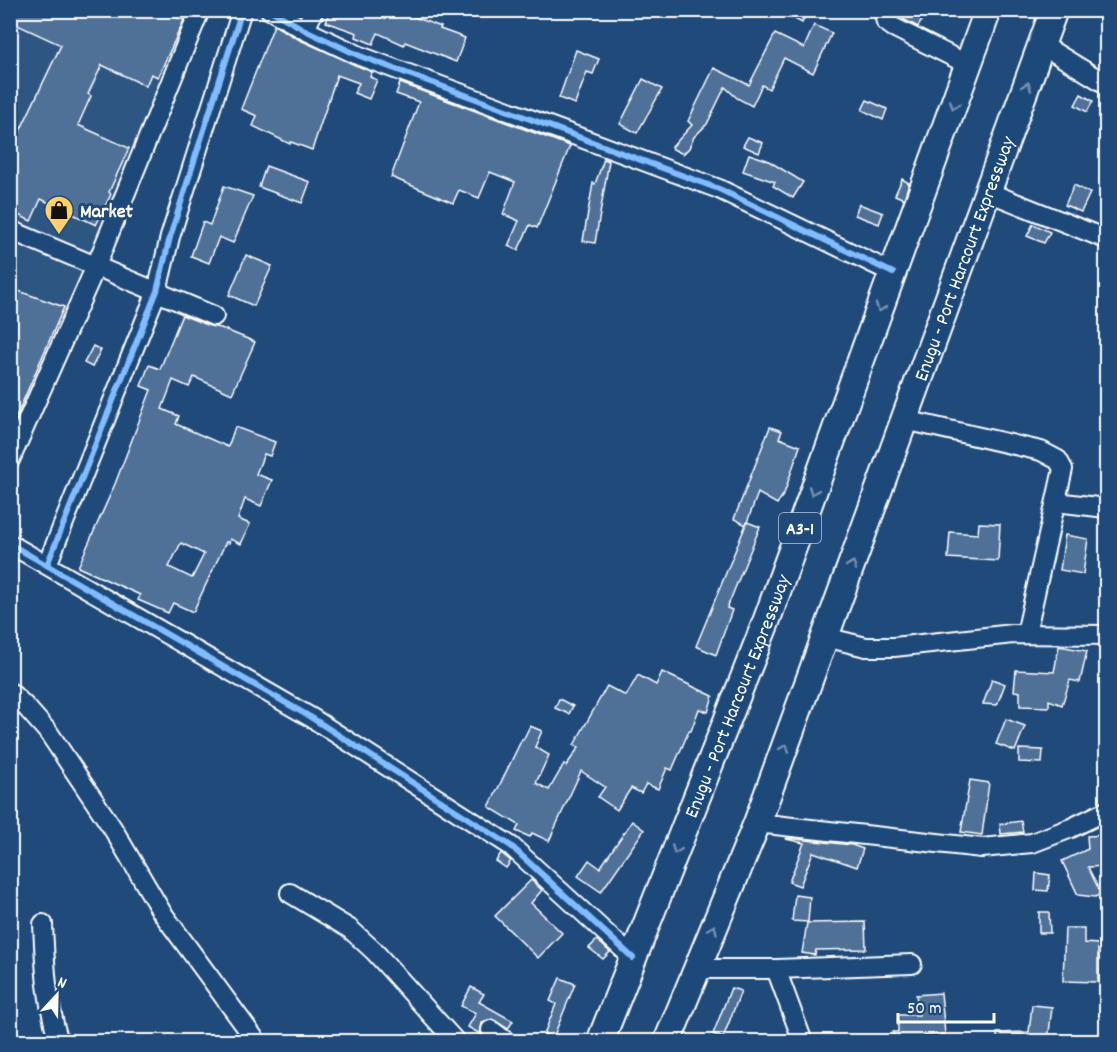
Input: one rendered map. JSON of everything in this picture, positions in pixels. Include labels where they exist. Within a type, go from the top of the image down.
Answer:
[{"type":"highway","name":"Enugu - Port Harcourt Expressway","points":[[600,1041],[766,622],[988,10]]},
{"type":"highway","name":"Enugu - Port Harcourt Expressway","points":[[667,1041],[757,823],[1054,10]]},
{"type":"street","points":[[10,460],[96,266],[200,10]]},
{"type":"street","points":[[47,565],[157,291],[170,237],[242,10]]},
{"type":"street","points":[[270,10],[305,30],[360,56],[719,189],[893,273]]},
{"type":"street","points":[[305,30],[314,10]]},
{"type":"street","points":[[883,10],[886,22],[893,27],[969,65]]},
{"type":"street","points":[[1042,45],[1107,84]]},
{"type":"street","points":[[988,192],[1107,239]]},
{"type":"street","points":[[10,231],[214,316]]},
{"type":"street","points":[[905,420],[1049,454],[1058,460],[1063,469],[1026,634]]},
{"type":"street","points":[[1056,502],[1107,508]]},
{"type":"street","points":[[10,544],[312,718],[511,846],[633,958]]},
{"type":"street","points":[[825,637],[866,647],[894,647],[1026,634],[1107,635]]},
{"type":"street","points":[[10,692],[26,706],[49,733],[113,829],[161,911],[257,1041]]},
{"type":"street","points":[[757,823],[982,848],[1032,843],[1071,828],[1107,810]]},
{"type":"street","points":[[290,893],[350,929],[374,951],[456,1041]]},
{"type":"street","points":[[43,924],[46,983],[50,1011],[59,1041]]},
{"type":"street","points":[[696,969],[776,969],[912,964]]},
{"type":"street","points":[[776,969],[803,1041]]},
{"type":"street","points":[[491,1030],[507,1041]]},
{"type":"shaded area","name":"Market","points":[[11,11],[203,11],[11,459]]},
{"type":"building","points":[[19,10],[150,10],[184,20],[158,77],[151,74],[146,86],[102,65],[88,94],[91,96],[78,125],[129,148],[96,225],[41,199],[31,221],[10,211],[10,152],[61,45],[13,23]]},
{"type":"building","points":[[330,10],[396,10],[465,38],[456,62],[405,42],[404,45],[378,33],[373,44],[356,37],[357,33],[326,22]]},
{"type":"building","points":[[778,10],[808,10],[802,23]]},
{"type":"building","points":[[895,10],[917,10],[925,15],[918,27],[903,19],[904,17]]},
{"type":"building","points":[[274,25],[300,40],[372,72],[370,77],[377,80],[369,99],[354,93],[359,83],[337,75],[312,150],[291,142],[290,144],[253,126],[257,116],[241,109]]},
{"type":"building","points":[[814,25],[832,33],[813,73],[784,58],[769,89],[762,85],[752,106],[737,98],[725,87],[707,124],[694,137],[689,148],[683,154],[671,148],[692,125],[688,121],[714,68],[749,85],[775,34],[804,48]]},
{"type":"building","points":[[576,50],[599,59],[593,74],[587,72],[575,104],[559,98]]},
{"type":"building","points":[[643,79],[662,89],[637,133],[620,124]]},
{"type":"building","points":[[400,83],[570,146],[537,228],[530,225],[518,250],[508,246],[519,221],[503,214],[515,182],[490,172],[479,198],[459,190],[453,203],[391,177],[419,102],[396,94]]},
{"type":"building","points":[[1081,94],[1093,101],[1087,112],[1075,105]]},
{"type":"building","points":[[867,100],[887,109],[883,120],[862,110]]},
{"type":"building","points":[[748,137],[763,143],[759,153],[743,146]]},
{"type":"building","points":[[749,154],[767,160],[803,182],[793,198],[773,186],[775,182],[743,171]]},
{"type":"building","points":[[604,159],[609,161],[595,243],[583,241],[593,183],[595,184]]},
{"type":"building","points":[[266,166],[310,182],[302,203],[259,187]]},
{"type":"building","points":[[902,179],[909,183],[904,199],[895,195]]},
{"type":"building","points":[[1074,185],[1090,193],[1081,212],[1065,205]]},
{"type":"building","points":[[224,186],[253,196],[233,243],[219,237],[209,263],[191,256],[203,222],[210,225]]},
{"type":"building","points":[[859,204],[883,213],[879,224],[855,215]]},
{"type":"building","points":[[1033,224],[1050,232],[1044,243],[1027,236]]},
{"type":"building","points":[[246,255],[272,266],[254,306],[229,295]]},
{"type":"building","points":[[10,288],[64,307],[10,431]]},
{"type":"building","points":[[182,315],[255,342],[232,394],[194,377],[189,387],[173,380],[162,409],[179,416],[176,424],[228,447],[235,427],[275,442],[270,456],[264,454],[256,474],[272,480],[261,506],[245,499],[238,519],[250,524],[241,544],[230,539],[229,543],[226,542],[193,612],[173,603],[168,613],[138,600],[140,595],[78,567],[115,484],[151,390],[141,386],[149,365],[160,369]],"holes":[[[181,543],[204,554],[192,578],[169,567]]]},
{"type":"building","points":[[93,346],[101,350],[92,367],[84,363]]},
{"type":"building","points":[[770,427],[782,431],[779,438],[800,446],[784,494],[777,504],[758,493],[746,525],[734,519]]},
{"type":"building","points":[[747,522],[760,527],[727,608],[732,610],[716,655],[696,646]]},
{"type":"building","points":[[979,523],[1000,524],[998,561],[948,558],[950,532],[978,534]]},
{"type":"building","points":[[1065,535],[1088,539],[1083,574],[1060,570]]},
{"type":"building","points":[[1059,646],[1087,651],[1080,682],[1070,680],[1062,705],[1049,700],[1049,707],[1020,706],[1020,692],[1014,691],[1016,670],[1054,672]]},
{"type":"building","points":[[662,672],[713,696],[708,712],[699,709],[672,770],[667,768],[658,789],[646,784],[641,793],[631,788],[617,810],[598,797],[605,787],[581,771],[549,841],[532,833],[530,837],[516,831],[519,825],[489,807],[530,726],[542,731],[535,747],[549,755],[536,783],[549,790],[564,764],[566,766],[579,747],[574,745],[607,686],[626,696],[638,675],[656,685]]},
{"type":"building","points":[[992,679],[1005,684],[997,705],[983,704]]},
{"type":"building","points":[[559,699],[573,706],[569,714],[555,708]]},
{"type":"building","points":[[1006,719],[1025,726],[1015,751],[996,744]]},
{"type":"building","points":[[1019,749],[1043,750],[1042,763],[1019,762]]},
{"type":"building","points":[[970,780],[989,783],[982,835],[961,832]]},
{"type":"building","points":[[632,821],[644,830],[601,892],[578,876],[589,860],[600,868]]},
{"type":"building","points":[[1021,821],[1023,832],[1001,834],[1000,824]]},
{"type":"building","points":[[1107,835],[1107,866],[1088,867],[1101,894],[1095,897],[1078,895],[1062,861],[1088,849],[1087,836]]},
{"type":"building","points":[[787,838],[852,845],[863,849],[857,867],[813,852],[800,886],[789,882],[804,843]]},
{"type":"building","points":[[501,853],[511,861],[506,868],[496,861]]},
{"type":"building","points":[[1036,873],[1050,875],[1048,891],[1035,890]]},
{"type":"building","points":[[531,880],[542,890],[531,903],[562,933],[538,958],[495,916]]},
{"type":"building","points":[[795,895],[810,897],[808,922],[792,921]]},
{"type":"building","points":[[1039,912],[1049,912],[1050,933],[1039,933]]},
{"type":"building","points":[[865,922],[866,949],[816,950],[815,955],[802,953],[807,923]]},
{"type":"building","points":[[1065,928],[1084,928],[1084,943],[1098,944],[1098,982],[1063,981]]},
{"type":"building","points":[[597,940],[610,952],[603,959],[589,948]]},
{"type":"building","points":[[560,978],[575,984],[553,1038],[544,1034],[556,1004],[550,1001]]},
{"type":"building","points":[[471,987],[484,994],[479,1002],[513,1021],[508,1029],[492,1019],[482,1023],[480,1034],[468,1027],[476,1013],[461,1006]]},
{"type":"building","points":[[731,988],[741,991],[723,1038],[713,1034]]},
{"type":"building","points":[[941,993],[945,1034],[924,1036],[924,1041],[893,1041],[893,1032],[898,1032],[898,1015],[919,1015],[916,995]]},
{"type":"building","points":[[1032,1005],[1052,1007],[1048,1041],[997,1041],[997,1033],[1029,1032]]},
{"type":"cycle path","points":[[47,565],[157,291],[170,237],[242,10]]},
{"type":"cycle path","points":[[270,10],[305,30],[360,56],[719,189],[893,273]]},
{"type":"cycle path","points":[[10,544],[312,718],[511,846],[633,958]]},
{"type":"place","name":"Market","points":[[59,236]]}]
